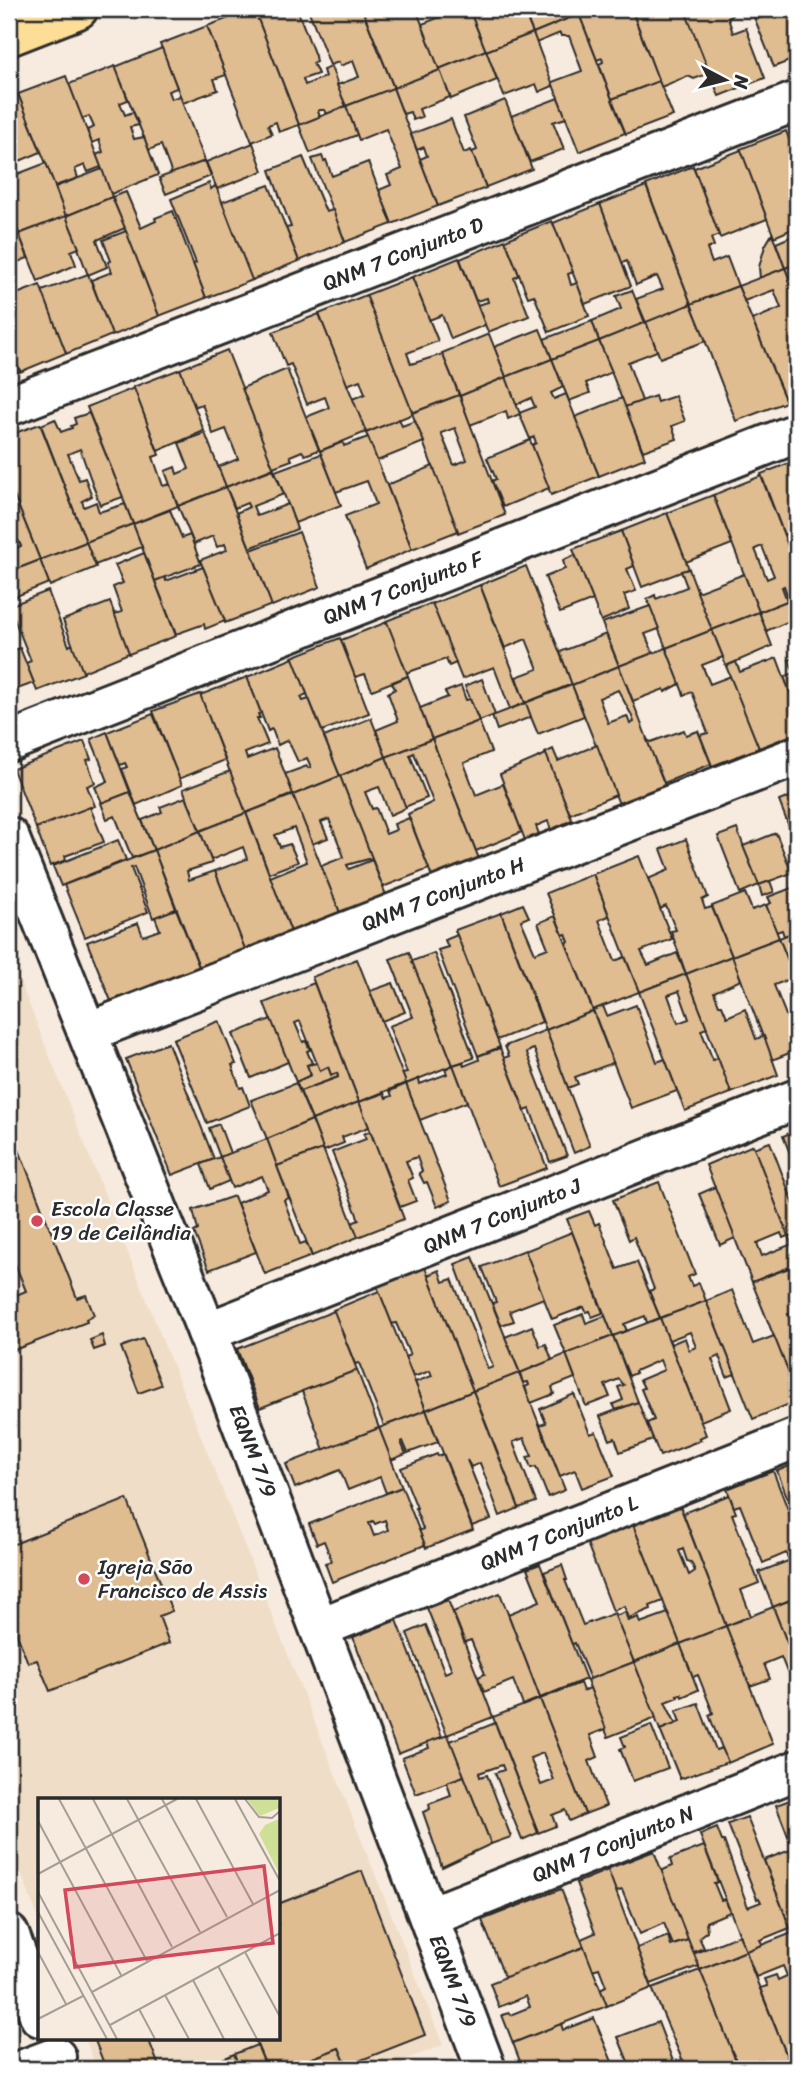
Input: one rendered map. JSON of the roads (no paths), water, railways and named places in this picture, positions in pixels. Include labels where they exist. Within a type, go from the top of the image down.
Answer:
[{"type":"main road","points":[[9,36],[78,9]]},
{"type":"street","name":"QNM 7 Conjunto D","points":[[9,406],[797,101]]},
{"type":"street","name":"QNM 7 Conjunto F","points":[[9,742],[797,433]]},
{"type":"street","name":"QNM 7 Conjunto H","points":[[88,1032],[797,756]]},
{"type":"street","name":"EQNM 7/9","points":[[9,836],[207,1332],[321,1627],[486,2069]]},
{"type":"street","name":"QNM 7 Conjunto J","points":[[207,1332],[797,1099]]},
{"type":"street","name":"QNM 7 Conjunto L","points":[[321,1627],[797,1438]]},
{"type":"street","name":"QNM 7 Conjunto N","points":[[429,1917],[797,1770]]},
{"type":"street","points":[[9,1934],[38,2012]]},
{"type":"place","name":"Escola Classe 19 de Ceilândia","points":[[37,1221]]},
{"type":"place","name":"Igreja São Francisco de Assis","points":[[84,1579]]}]
